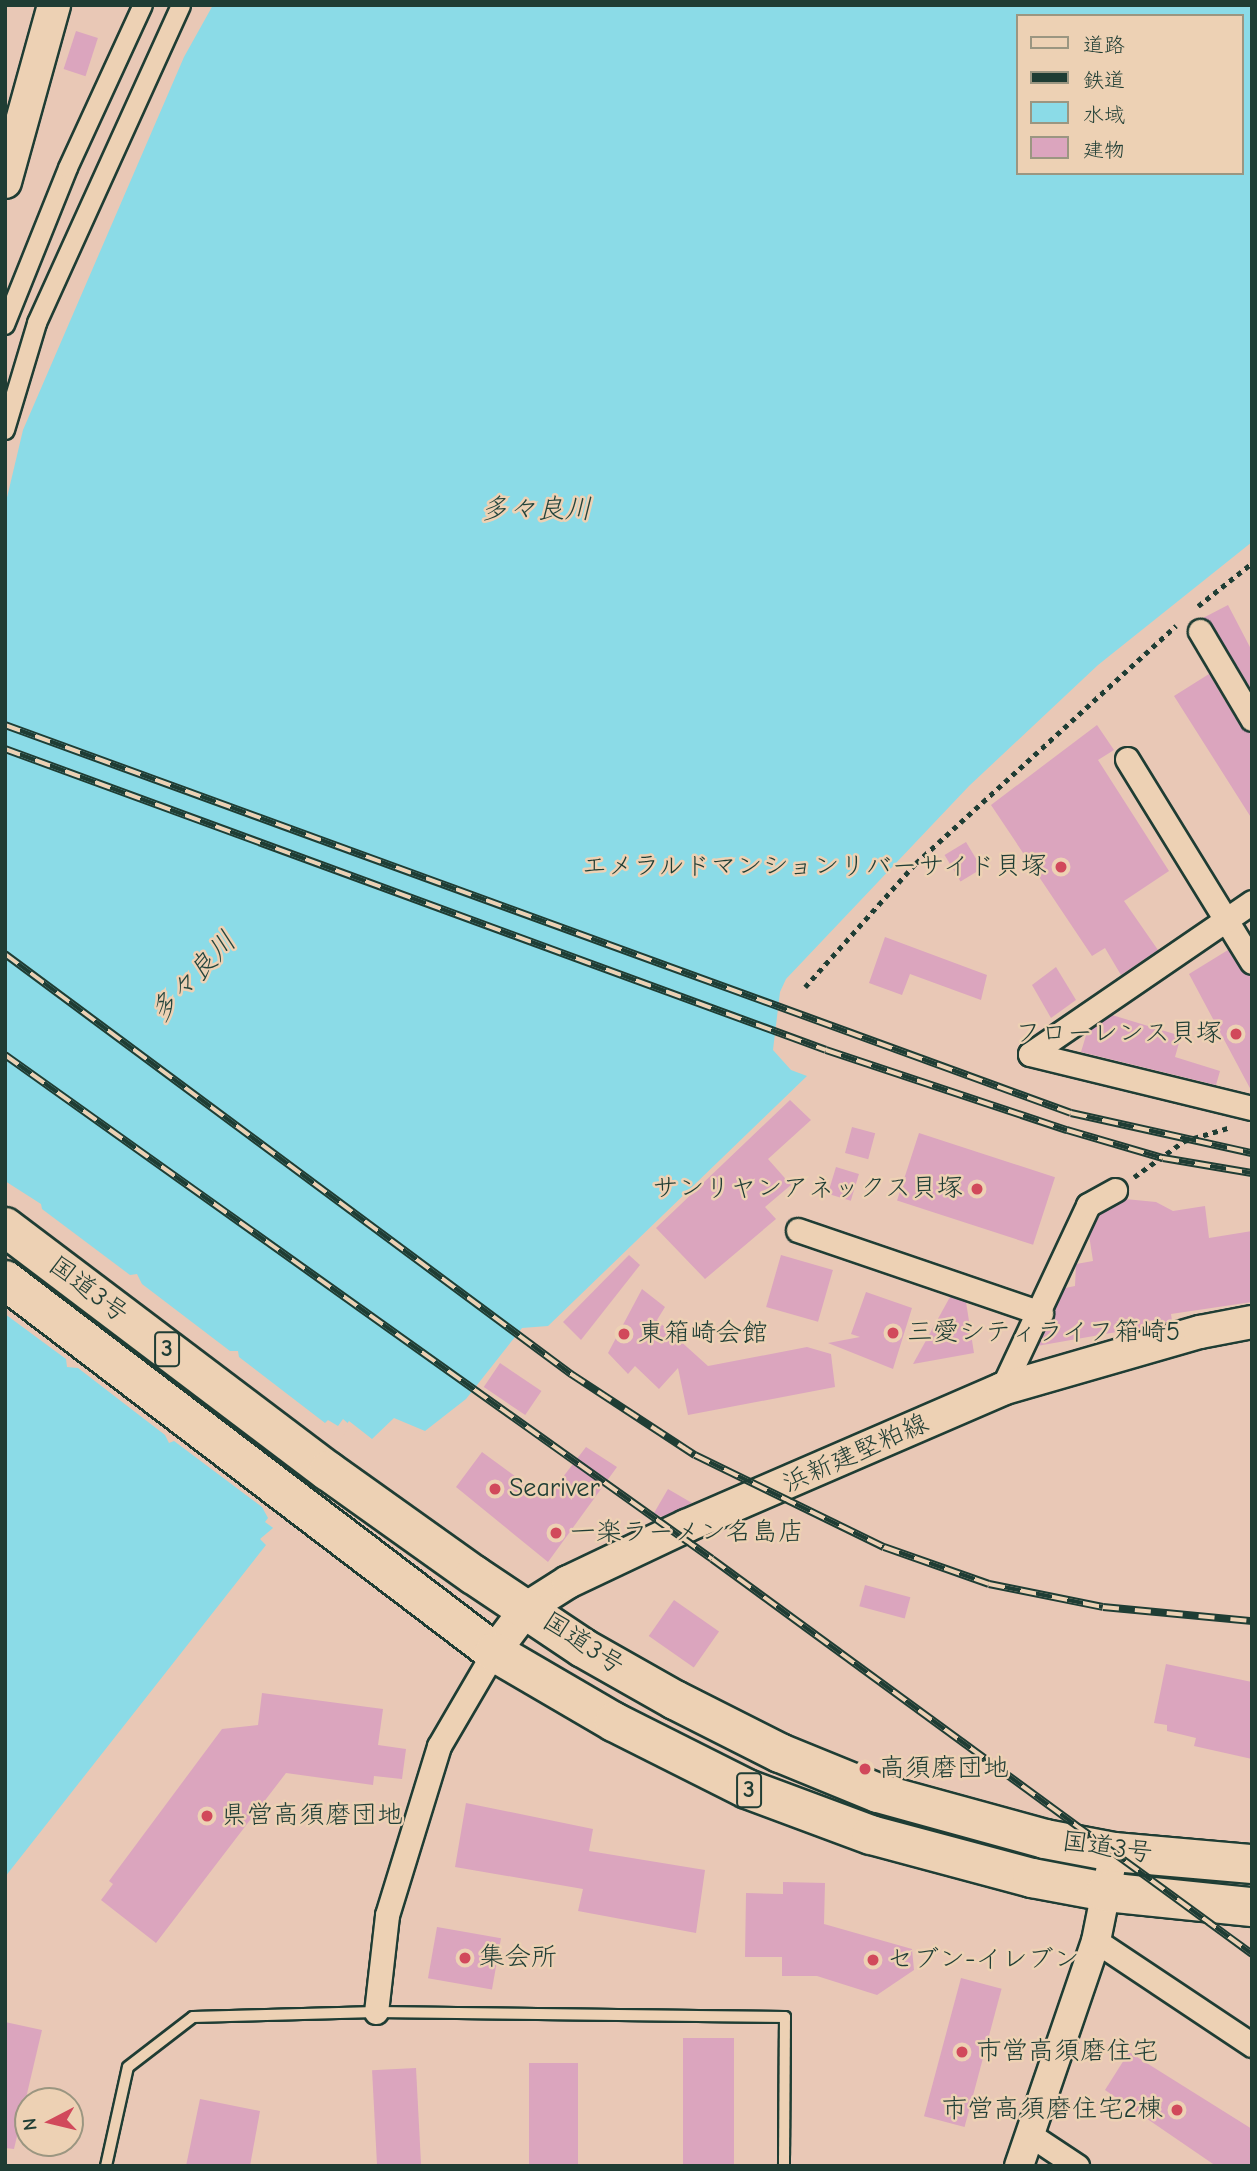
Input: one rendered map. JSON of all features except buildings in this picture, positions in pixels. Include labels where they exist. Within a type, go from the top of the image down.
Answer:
[{"type":"highway","name":"国道3号","points":[[5,1227],[328,1471],[583,1648],[780,1753],[878,1793],[1045,1839],[1114,1852],[1252,1864]]},
{"type":"highway","name":"国道3号","points":[[5,1280],[494,1651],[614,1722],[747,1789],[872,1835],[1106,1892],[1252,1907]]},
{"type":"main road","points":[[5,182],[54,5]]},
{"type":"main road","name":"浜新建堅粕線","points":[[494,1651],[527,1608],[568,1582],[685,1526],[1002,1389],[1252,1322]]},
{"type":"street","points":[[5,325],[68,168],[143,5]]},
{"type":"street","points":[[5,430],[37,323],[181,5]]},
{"type":"street","points":[[1190,622],[1252,719]]},
{"type":"street","points":[[1127,759],[1252,962]]},
{"type":"street","points":[[1246,1116],[1030,1054],[1252,902]]},
{"type":"street","points":[[1002,1389],[1041,1313],[1088,1205],[1115,1190]]},
{"type":"street","points":[[798,1230],[1041,1313]]},
{"type":"street","points":[[376,2012],[387,1915],[439,1746],[494,1651]]},
{"type":"street","points":[[1019,2166],[1096,1941],[1114,1852]]},
{"type":"street","points":[[1096,1941],[1252,2045]]},
{"type":"street","points":[[1028,2134],[1077,2166]]},
{"type":"lane","points":[[106,2166],[128,2067],[192,2017],[376,2012],[785,2017],[784,2166]]},
{"type":"path","points":[[804,987],[916,863],[1190,622],[1252,563]]},
{"type":"path","points":[[1115,1190],[1185,1141],[1246,1116]]},
{"type":"water","name":"多々良川","points":[[213,5],[1252,5],[1252,542],[1098,665],[969,786],[786,979],[780,992],[773,1050],[791,1070],[807,1076],[548,1326],[522,1328],[466,1399],[425,1431],[394,1418],[372,1439],[349,1421],[273,1528],[260,1539],[266,1545],[5,1877],[5,506],[23,430],[184,57]]},
{"type":"pier","points":[[5,1181],[41,1204],[42,1209],[130,1275],[137,1274],[142,1284],[230,1351],[238,1351],[239,1357],[325,1423],[328,1420],[338,1426],[343,1419],[367,1440],[350,1426],[276,1530],[265,1522],[268,1518],[262,1507],[174,1441],[169,1443],[165,1435],[78,1368],[67,1367],[66,1359],[5,1314]]},
{"type":"railway","points":[[5,725],[1071,1113],[1252,1153]]},
{"type":"railway","points":[[5,749],[826,1050],[1067,1130],[1163,1158],[1252,1173]]},
{"type":"railway","points":[[5,954],[571,1374],[695,1455],[884,1547],[989,1584],[1103,1607],[1252,1621]]},
{"type":"railway","points":[[5,1055],[712,1559],[1252,1954]]},
{"type":"place","name":"エメラルドマンションリバーサイド貝塚","points":[[1061,867]]},
{"type":"place","name":"フローレンス貝塚","points":[[1236,1034]]},
{"type":"place","name":"サンリヤンアネックス貝塚","points":[[977,1189]]},
{"type":"place","name":"三愛シティライフ箱崎5","points":[[893,1333]]},
{"type":"place","name":"東箱崎会館","points":[[624,1334]]},
{"type":"place","name":"Seariver","points":[[495,1489]]},
{"type":"place","name":"一楽ラーメン名島店","points":[[556,1533]]},
{"type":"place","name":"高須磨団地","points":[[865,1769]]},
{"type":"place","name":"県営高須磨団地","points":[[207,1816]]},
{"type":"place","name":"集会所","points":[[465,1958]]},
{"type":"place","name":"セブン-イレブン","points":[[873,1960]]},
{"type":"place","name":"市営高須磨住宅","points":[[962,2052]]},
{"type":"place","name":"市営高須磨住宅2棟","points":[[1177,2110]]}]
